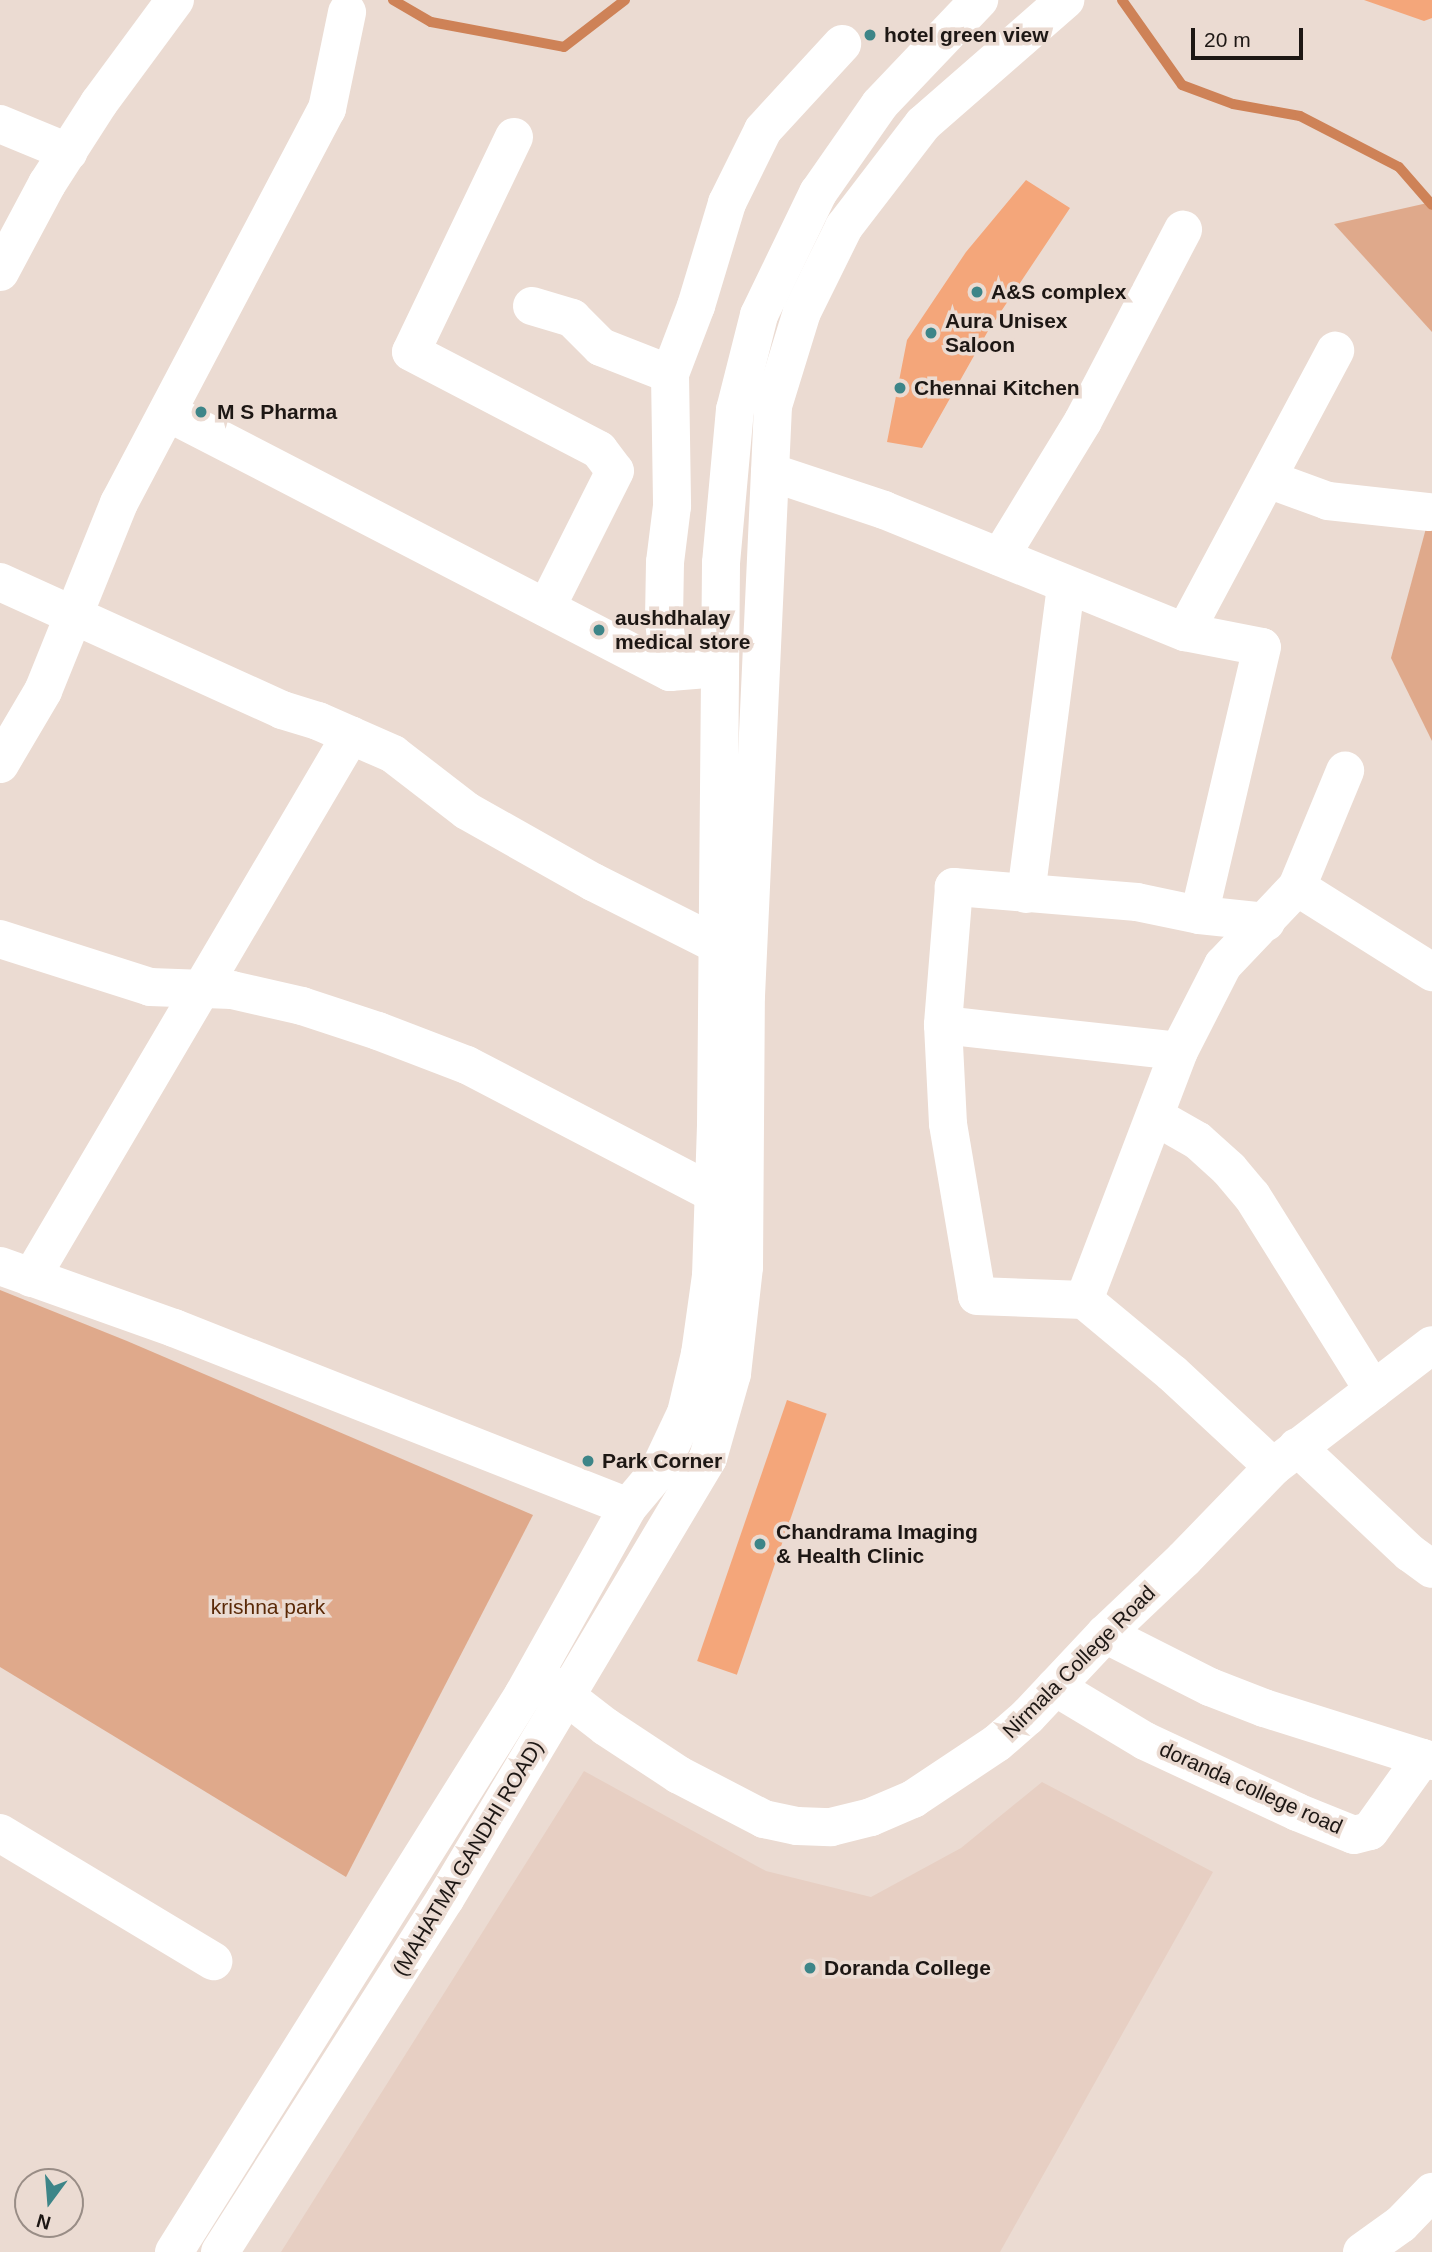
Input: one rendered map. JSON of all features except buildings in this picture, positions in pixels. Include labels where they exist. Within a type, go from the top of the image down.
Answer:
[{"type":"street","points":[[0,272],[68,152],[130,58],[175,0]]},
{"type":"street","name":"(MAHATMA GANDHI ROAD)","points":[[220,2252],[445,1899],[708,1458],[732,1374],[744,1267],[746,996],[773,406],[802,312],[844,227],[923,124],[1065,0]]},
{"type":"street","points":[[174,2252],[536,1672],[628,1507],[659,1470],[686,1413],[700,1354],[711,1276],[718,945],[721,563],[735,410],[759,315],[818,194],[880,104],[968,11]]},
{"type":"street","points":[[0,764],[43,691],[119,503],[169,413],[327,108],[347,12]]},
{"type":"street","points":[[670,672],[664,621],[665,562],[672,506],[670,374],[696,306],[727,203],[763,130],[842,44]]},
{"type":"street","points":[[0,124],[68,152]]},
{"type":"street","points":[[514,137],[411,352],[599,450],[615,471],[546,608]]},
{"type":"street","points":[[1000,557],[1083,421],[1183,230]]},
{"type":"street","points":[[533,306],[572,318],[601,346],[670,374]]},
{"type":"street","points":[[1185,632],[1335,352]]},
{"type":"street","points":[[169,413],[670,672],[719,668]]},
{"type":"street","points":[[770,472],[884,510],[1185,632],[1262,647],[1199,915]]},
{"type":"street","points":[[1268,479],[1328,501],[1429,512]]},
{"type":"street","points":[[0,582],[282,710],[351,734],[393,754],[467,811],[593,882],[718,945]]},
{"type":"street","points":[[1026,894],[1066,585]]},
{"type":"street","points":[[351,734],[201,989],[15,1272],[174,1328],[628,1507]]},
{"type":"street","points":[[1084,1300],[1179,1051],[1223,965],[1297,887],[1345,771]]},
{"type":"street","points":[[1266,922],[1199,915],[1137,902],[954,887],[943,1025],[948,1124],[977,1296],[1084,1300],[1172,1373],[1432,1569]]},
{"type":"street","points":[[1297,887],[1432,972]]},
{"type":"street","points":[[0,939],[150,987],[232,990],[302,1006],[467,1065],[713,1192]]},
{"type":"street","points":[[943,1025],[1179,1051]]},
{"type":"street","points":[[1156,1116],[1198,1141],[1229,1169],[1252,1196],[1373,1390]]},
{"type":"street","name":"Nirmala College Road","points":[[536,1672],[565,1697],[679,1775],[764,1819],[797,1826],[831,1827],[871,1817],[903,1804],[959,1771],[1027,1717],[1105,1634],[1285,1457],[1432,1345]]},
{"type":"street","points":[[1105,1634],[1210,1687],[1264,1708],[1427,1759]]},
{"type":"street","name":"doranda college road","points":[[1055,1688],[1145,1741],[1297,1812],[1354,1835],[1370,1832],[1427,1759]]},
{"type":"street","points":[[0,1833],[214,1961]]},
{"type":"street","points":[[1362,2252],[1401,2224],[1432,2192]]},
{"type":"shaded area","name":"Doranda College","points":[[584,1771],[766,1871],[871,1897],[961,1848],[1042,1782],[1213,1872],[1000,2252],[281,2252]]},
{"type":"green space","points":[[1432,202],[1432,332],[1334,224]]},
{"type":"green space","points":[[1432,506],[1432,741],[1391,658]]},
{"type":"green space","name":"krishna park","points":[[0,1290],[127,1341],[533,1515],[346,1877],[0,1667]]},
{"type":"waterway","points":[[393,0],[431,22],[564,47],[625,0]]},
{"type":"waterway","points":[[1122,0],[1182,85],[1233,104],[1300,116],[1399,167],[1432,205]]},
{"type":"place","name":"hotel green view","points":[[870,35]]},
{"type":"place","name":"A&S complex","points":[[977,292]]},
{"type":"place","name":"Aura Unisex Saloon","points":[[931,333]]},
{"type":"place","name":"Chennai Kitchen","points":[[900,388]]},
{"type":"place","name":"M S Pharma","points":[[201,412]]},
{"type":"place","name":"aushdhalay medical store","points":[[599,630]]},
{"type":"place","name":"Park Corner","points":[[588,1461]]},
{"type":"place","name":"Chandrama Imaging & Health Clinic","points":[[760,1544]]},
{"type":"place","name":"Doranda College","points":[[810,1968]]}]
